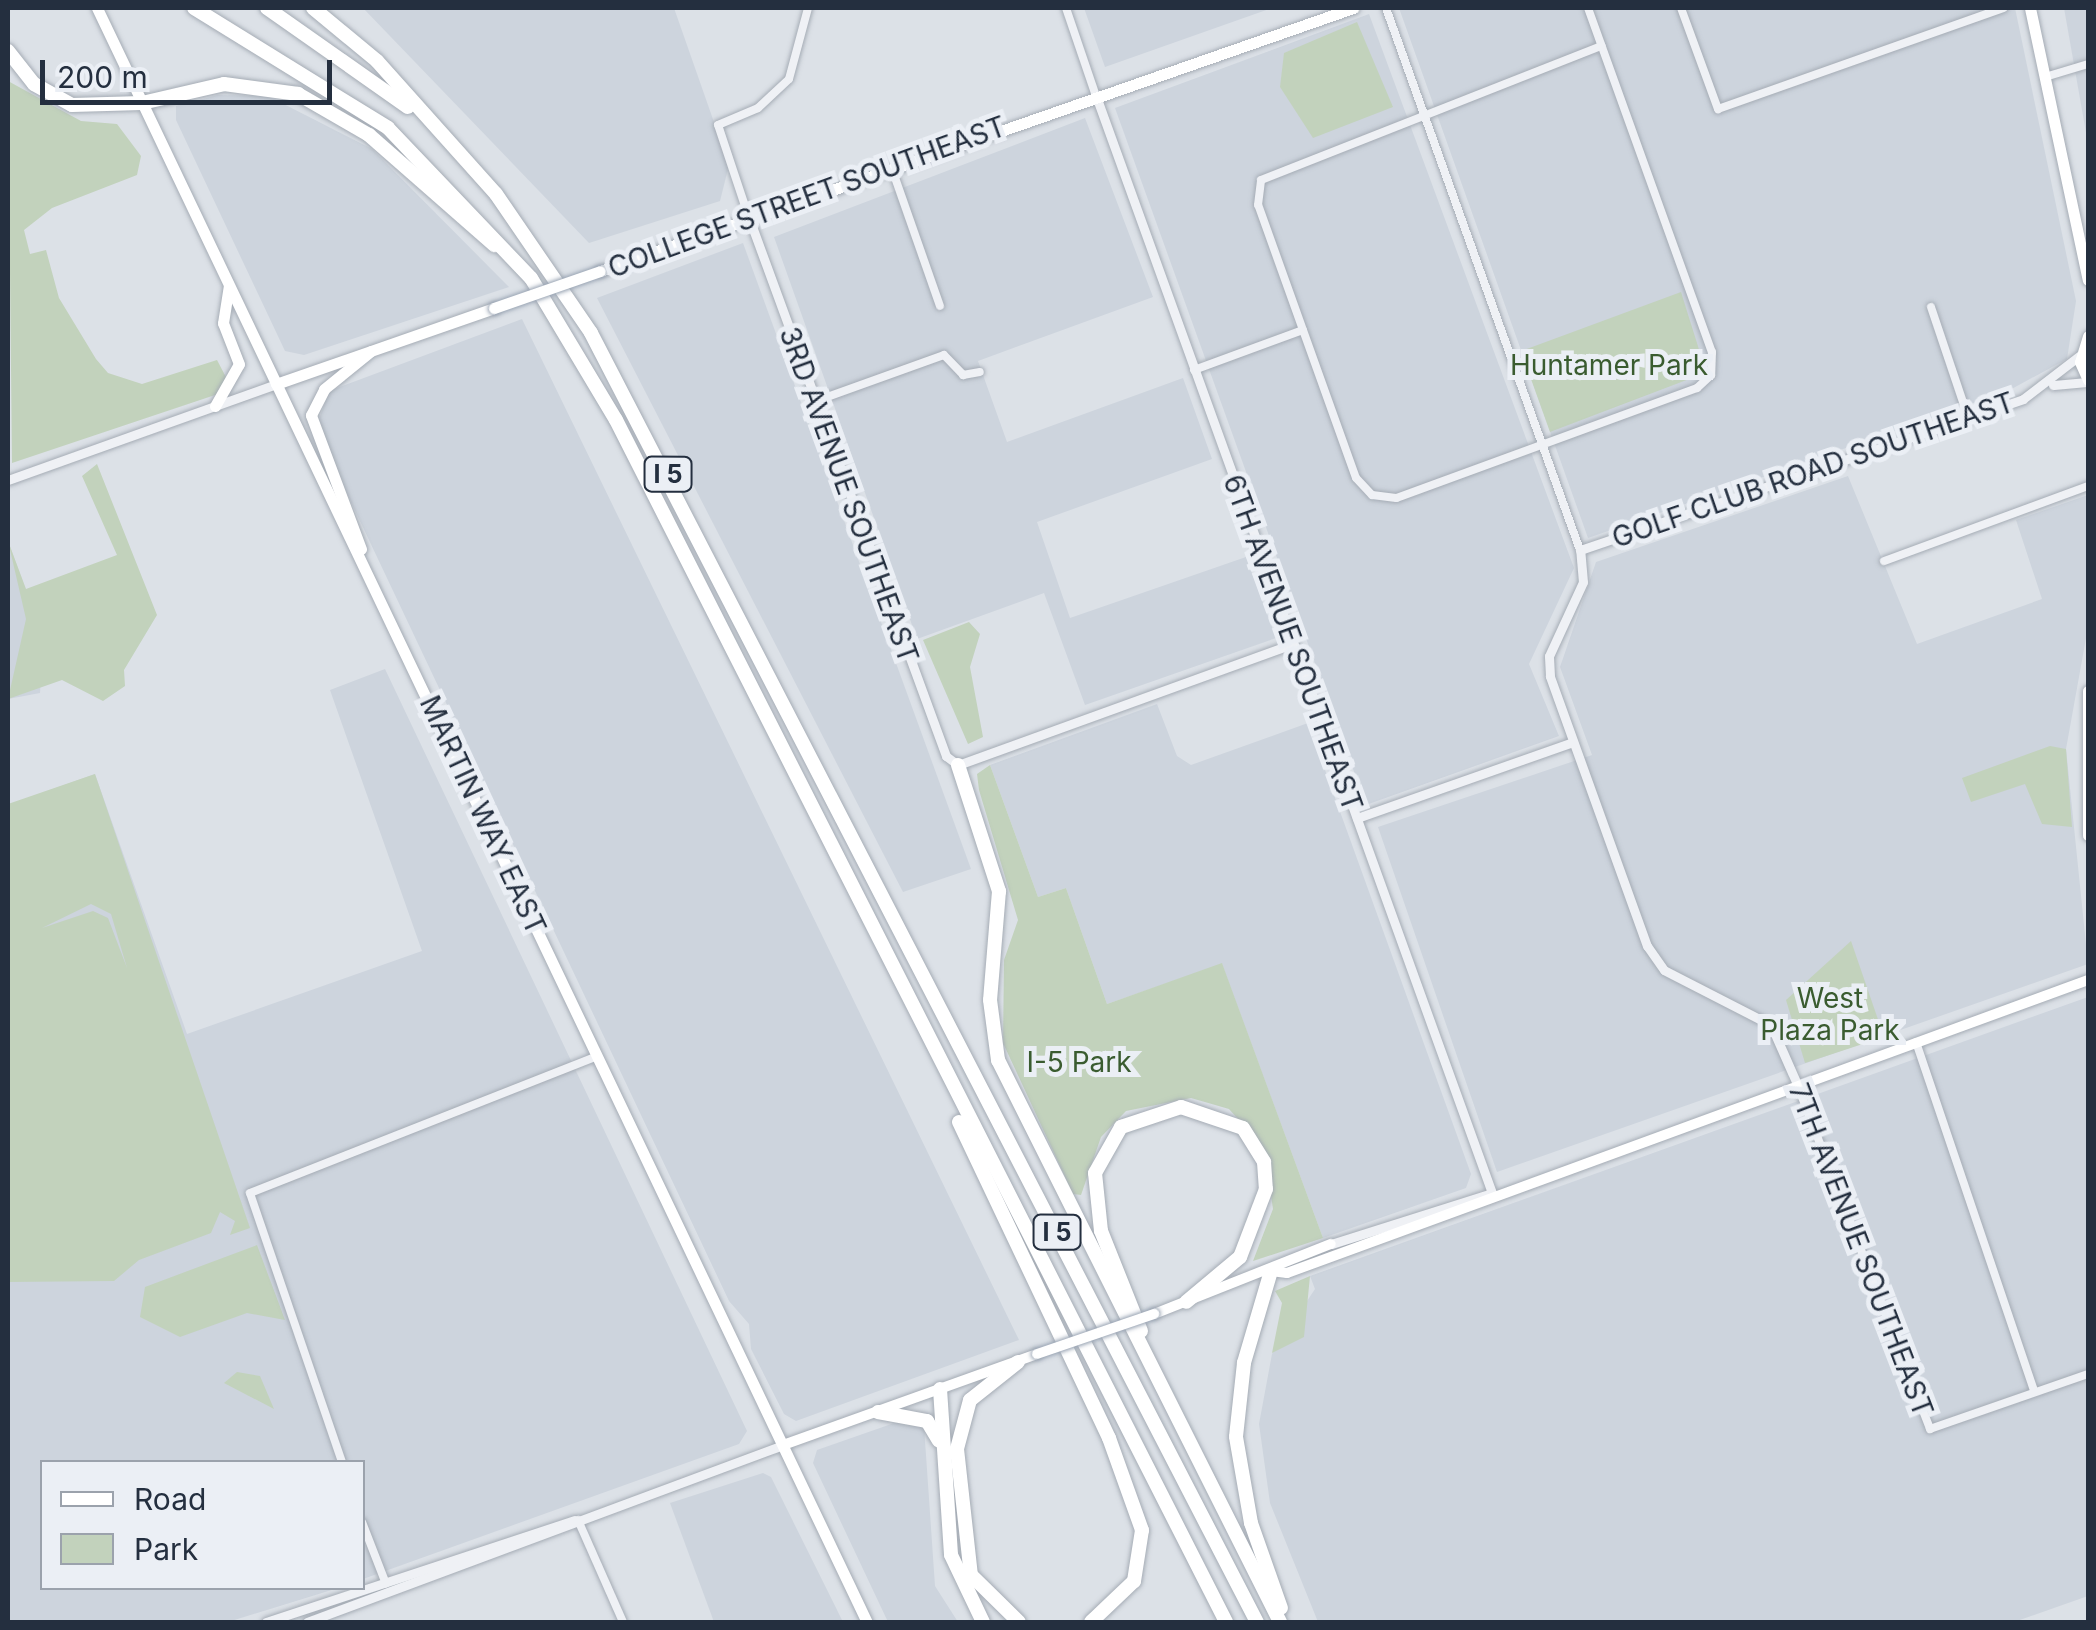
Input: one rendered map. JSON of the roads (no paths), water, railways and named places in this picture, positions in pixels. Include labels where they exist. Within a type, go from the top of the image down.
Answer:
[{"type":"highway","name":"I 5","points":[[194,8],[388,128],[531,278],[616,420],[859,909],[1226,1622]]},
{"type":"highway","name":"I 5","points":[[268,8],[440,132],[549,263],[635,411],[1257,1622]]},
{"type":"highway","points":[[313,8],[377,61],[440,132]]},
{"type":"highway","points":[[8,51],[58,100],[142,103],[204,85],[298,94],[368,135],[531,278]]},
{"type":"highway","points":[[958,765],[1000,891],[990,1000],[998,1060],[1175,1416],[1283,1622]]},
{"type":"highway","points":[[859,909],[1135,1505],[1144,1544],[1138,1569],[1120,1601],[1091,1622]]},
{"type":"highway","points":[[1175,1416],[1093,1190],[1103,1149],[1121,1127],[1180,1107],[1243,1128],[1264,1162],[1266,1190],[1240,1257],[1186,1302]]},
{"type":"highway","points":[[1270,1272],[1244,1363],[1236,1437],[1251,1524],[1283,1622]]},
{"type":"highway","points":[[1018,1362],[970,1400],[957,1449],[971,1575],[1018,1622]]},
{"type":"highway","points":[[940,1389],[952,1555],[983,1622]]},
{"type":"highway","points":[[878,1412],[927,1421],[943,1451]]},
{"type":"main road","name":"MARTIN WAY EAST","points":[[97,8],[867,1622]]},
{"type":"main road","name":"COLLEGE STREET SOUTHEAST","points":[[276,384],[1338,8],[1353,8]]},
{"type":"main road","points":[[2030,8],[2088,280]]},
{"type":"main road","points":[[215,406],[238,371],[223,323],[229,286]]},
{"type":"main road","points":[[2088,336],[2080,354],[2088,381]]},
{"type":"main road","points":[[363,563],[312,415],[324,389],[371,351]]},
{"type":"main road","points":[[2088,690],[2088,835]]},
{"type":"main road","points":[[783,1445],[2088,980]]},
{"type":"main road","points":[[1270,1272],[1331,1244]]},
{"type":"street","points":[[750,218],[718,125],[758,108],[789,78],[808,8]]},
{"type":"street","points":[[1066,8],[1095,93]]},
{"type":"street","name":"7TH AVENUE SOUTHEAST","points":[[1386,8],[1580,550],[1584,582],[1550,656],[1573,742],[1657,965],[1770,1025],[1797,1084],[1930,1429],[2034,1390]]},
{"type":"street","points":[[1588,8],[1602,46],[1713,367],[1697,388],[1396,498],[1372,496],[1356,478],[1258,205],[1261,180],[1602,46]]},
{"type":"street","points":[[1681,8],[1718,110],[2004,8]]},
{"type":"street","points":[[2046,77],[2088,64]]},
{"type":"street","name":"6TH AVENUE SOUTHEAST","points":[[1095,93],[1492,1193]]},
{"type":"street","points":[[891,167],[940,306]]},
{"type":"street","name":"3RD AVENUE SOUTHEAST","points":[[750,218],[939,745],[958,765]]},
{"type":"street","points":[[1931,307],[1968,417]]},
{"type":"street","points":[[1194,370],[1303,330]]},
{"type":"street","name":"GOLF CLUB ROAD SOUTHEAST","points":[[2046,387],[2080,354]]},
{"type":"street","points":[[816,401],[944,356],[962,374],[980,372]]},
{"type":"street","name":"GOLF CLUB ROAD SOUTHEAST","points":[[1580,550],[2046,387],[2088,381]]},
{"type":"street","points":[[8,480],[276,384]]},
{"type":"street","points":[[1884,561],[2088,486]]},
{"type":"street","points":[[958,765],[1293,644]]},
{"type":"street","points":[[1357,818],[1573,742]]},
{"type":"street","points":[[1916,1042],[2034,1390],[2088,1374]]},
{"type":"street","points":[[341,1460],[250,1193],[597,1056]]},
{"type":"street","points":[[1331,1244],[1492,1193]]},
{"type":"street","points":[[307,1622],[783,1445]]},
{"type":"street","points":[[365,1588],[578,1520]]},
{"type":"street","points":[[578,1520],[623,1622]]},
{"type":"street","points":[[365,1530],[390,1592]]},
{"type":"street","points":[[266,1622],[359,1590]]},
{"type":"park label","name":"Huntamer Park","points":[[1609,365]]},
{"type":"park label","name":"West Plaza Park","points":[[1830,1014]]},
{"type":"park label","name":"I-5 Park","points":[[1079,1062]]}]
